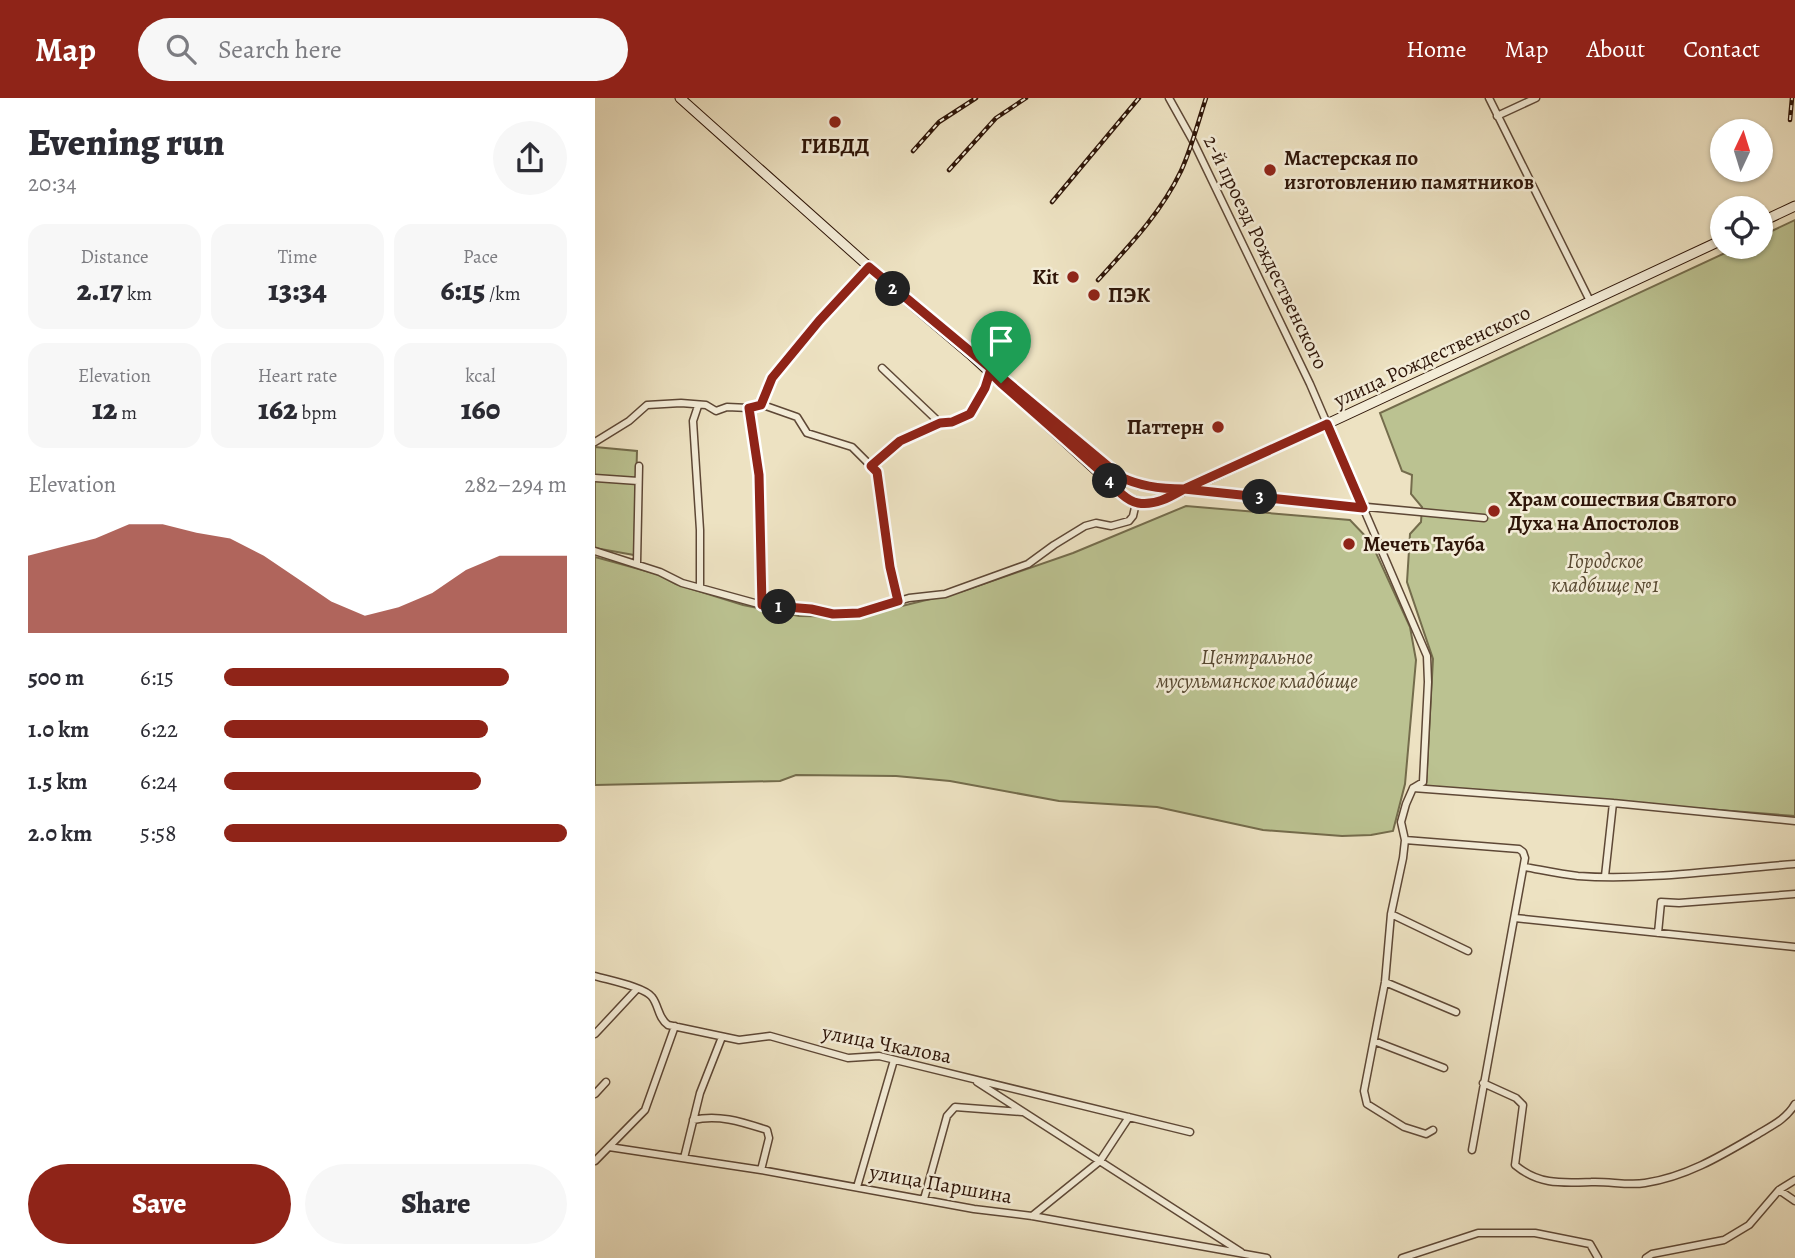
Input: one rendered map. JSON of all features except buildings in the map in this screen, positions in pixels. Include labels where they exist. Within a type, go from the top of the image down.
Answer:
[{"type":"main road","points":[[680,98],[970,354],[1124,496],[1136,503],[1140,495],[1135,484],[1121,477],[970,354]]},
{"type":"main road","points":[[1773,216],[1795,205]]},
{"type":"main road","name":"улица Рождественского","points":[[1136,503],[1165,499],[1710,246]]},
{"type":"main road","points":[[1124,496],[1126,484],[1184,489]]},
{"type":"street","name":"2-й проезд Рождественского","points":[[1169,98],[1193,141],[1310,384],[1427,656],[1423,782],[1413,788]]},
{"type":"street","points":[[1489,98],[1590,301]]},
{"type":"street","points":[[1497,116],[1536,98]]},
{"type":"street","points":[[761,405],[772,378],[819,321],[869,267]]},
{"type":"street","points":[[882,368],[940,423]]},
{"type":"street","points":[[871,466],[900,441],[940,423],[952,422],[970,414],[985,388],[990,372]]},
{"type":"street","points":[[595,442],[629,421],[647,405],[706,405],[716,411],[727,407],[749,408],[761,405],[797,417],[807,433],[852,447],[877,472],[890,567],[898,601]]},
{"type":"street","points":[[698,406],[694,421],[700,516],[700,586]]},
{"type":"street","points":[[749,408],[759,475],[762,605]]},
{"type":"street","points":[[636,563],[639,466]]},
{"type":"street","points":[[595,478],[638,481]]},
{"type":"street","points":[[1184,489],[1484,518]]},
{"type":"street","points":[[595,551],[636,563],[681,583],[762,605],[811,609],[833,614],[859,613],[898,601],[945,594],[1028,564],[1085,526],[1096,523],[1111,526],[1129,521],[1136,503]]},
{"type":"street","points":[[1433,1130],[1426,1134],[1416,1132],[1367,1104],[1364,1091],[1385,982],[1391,914],[1405,840],[1401,822],[1413,788],[1613,803],[1795,821]]},
{"type":"street","points":[[1605,876],[1613,803]]},
{"type":"street","points":[[1405,840],[1519,849],[1525,858],[1472,1150]]},
{"type":"street","points":[[1525,867],[1576,876],[1605,876],[1795,864]]},
{"type":"street","points":[[1658,933],[1661,902],[1795,894]]},
{"type":"street","points":[[1391,914],[1468,951]]},
{"type":"street","points":[[1515,918],[1795,947]]},
{"type":"street","points":[[595,976],[652,996],[662,1021],[675,1026],[645,1110],[595,1161]]},
{"type":"street","points":[[1385,982],[1456,1012]]},
{"type":"street","points":[[595,1034],[637,989]]},
{"type":"street","name":"улица Чкалова","points":[[675,1026],[739,1040],[771,1036],[848,1058],[879,1056],[1190,1132]]},
{"type":"street","points":[[684,1157],[700,1093],[722,1037]]},
{"type":"street","points":[[1374,1041],[1444,1068]]},
{"type":"street","points":[[856,1186],[894,1060]]},
{"type":"street","points":[[972,1079],[1246,1255]]},
{"type":"street","points":[[595,1094],[606,1082]]},
{"type":"street","points":[[1483,1083],[1516,1098],[1523,1105],[1515,1165],[1530,1177],[1571,1184],[1643,1184],[1691,1171],[1735,1149],[1789,1115],[1795,1104]]},
{"type":"street","points":[[924,1199],[947,1116],[955,1107],[1023,1112]]},
{"type":"street","points":[[693,1120],[707,1117],[728,1119],[767,1130],[769,1138],[761,1170]]},
{"type":"street","points":[[1032,1216],[1100,1161],[1129,1117]]},
{"type":"street","name":"улица Паршина","points":[[609,1147],[856,1186],[1267,1258]]},
{"type":"street","points":[[1646,1258],[1652,1254],[1724,1240],[1748,1226],[1779,1190],[1795,1180]]},
{"type":"street","points":[[1779,1190],[1795,1201]]},
{"type":"street","points":[[1402,1258],[1478,1233],[1535,1234],[1590,1244],[1598,1258]]},
{"type":"green space","name":"Городское кладбище №1","points":[[1795,220],[1795,816],[1426,787],[1433,659],[1407,582],[1410,534],[1421,522],[1422,507],[1411,494],[1412,475],[1402,471],[1380,413],[1712,259],[1773,259],[1773,230]]},
{"type":"green space","points":[[595,447],[637,451],[634,555],[595,548]]},
{"type":"green space","name":"Центральное мусульманское кладбище","points":[[1186,506],[1350,520],[1371,542],[1410,627],[1416,660],[1405,784],[1393,831],[1342,836],[1263,830],[1157,807],[1059,801],[950,781],[896,776],[796,775],[780,781],[595,785],[595,557],[657,574],[676,584],[743,605],[799,616],[857,617],[963,591],[1073,553]]},
{"type":"railway","points":[[913,151],[939,122],[976,98]]},
{"type":"railway","points":[[949,170],[996,118],[1026,98]]},
{"type":"railway","points":[[1052,202],[1139,98]]},
{"type":"railway","points":[[1098,280],[1144,228],[1173,186],[1188,153],[1206,98]]},
{"type":"railway","points":[[1790,120],[1792,98]]},
{"type":"place","name":"ГИБДД","points":[[835,122]]},
{"type":"place","name":"Мастерская по изготовлению памятников","points":[[1270,170]]},
{"type":"place","name":"Kit","points":[[1073,277]]},
{"type":"place","name":"ПЭК","points":[[1094,295]]},
{"type":"place","name":"Паттерн","points":[[1218,427]]},
{"type":"place","name":"Храм сошествия Святого Духа на Апостолов","points":[[1494,511]]},
{"type":"place","name":"Мечеть Тауба","points":[[1349,544]]},
{"type":"route","points":[[1001,383],[990,372],[985,388],[970,414],[952,422],[940,423],[900,441],[871,466],[877,472],[890,567],[898,601],[859,613],[833,614],[811,609],[762,605],[759,475],[749,408],[761,405],[772,378],[819,321],[869,267],[970,354],[1121,477],[1131,482],[1165,489],[1184,489],[1363,508],[1327,424],[1184,489],[1165,499],[1136,503],[1124,496],[1101,472],[1001,383]]}]
